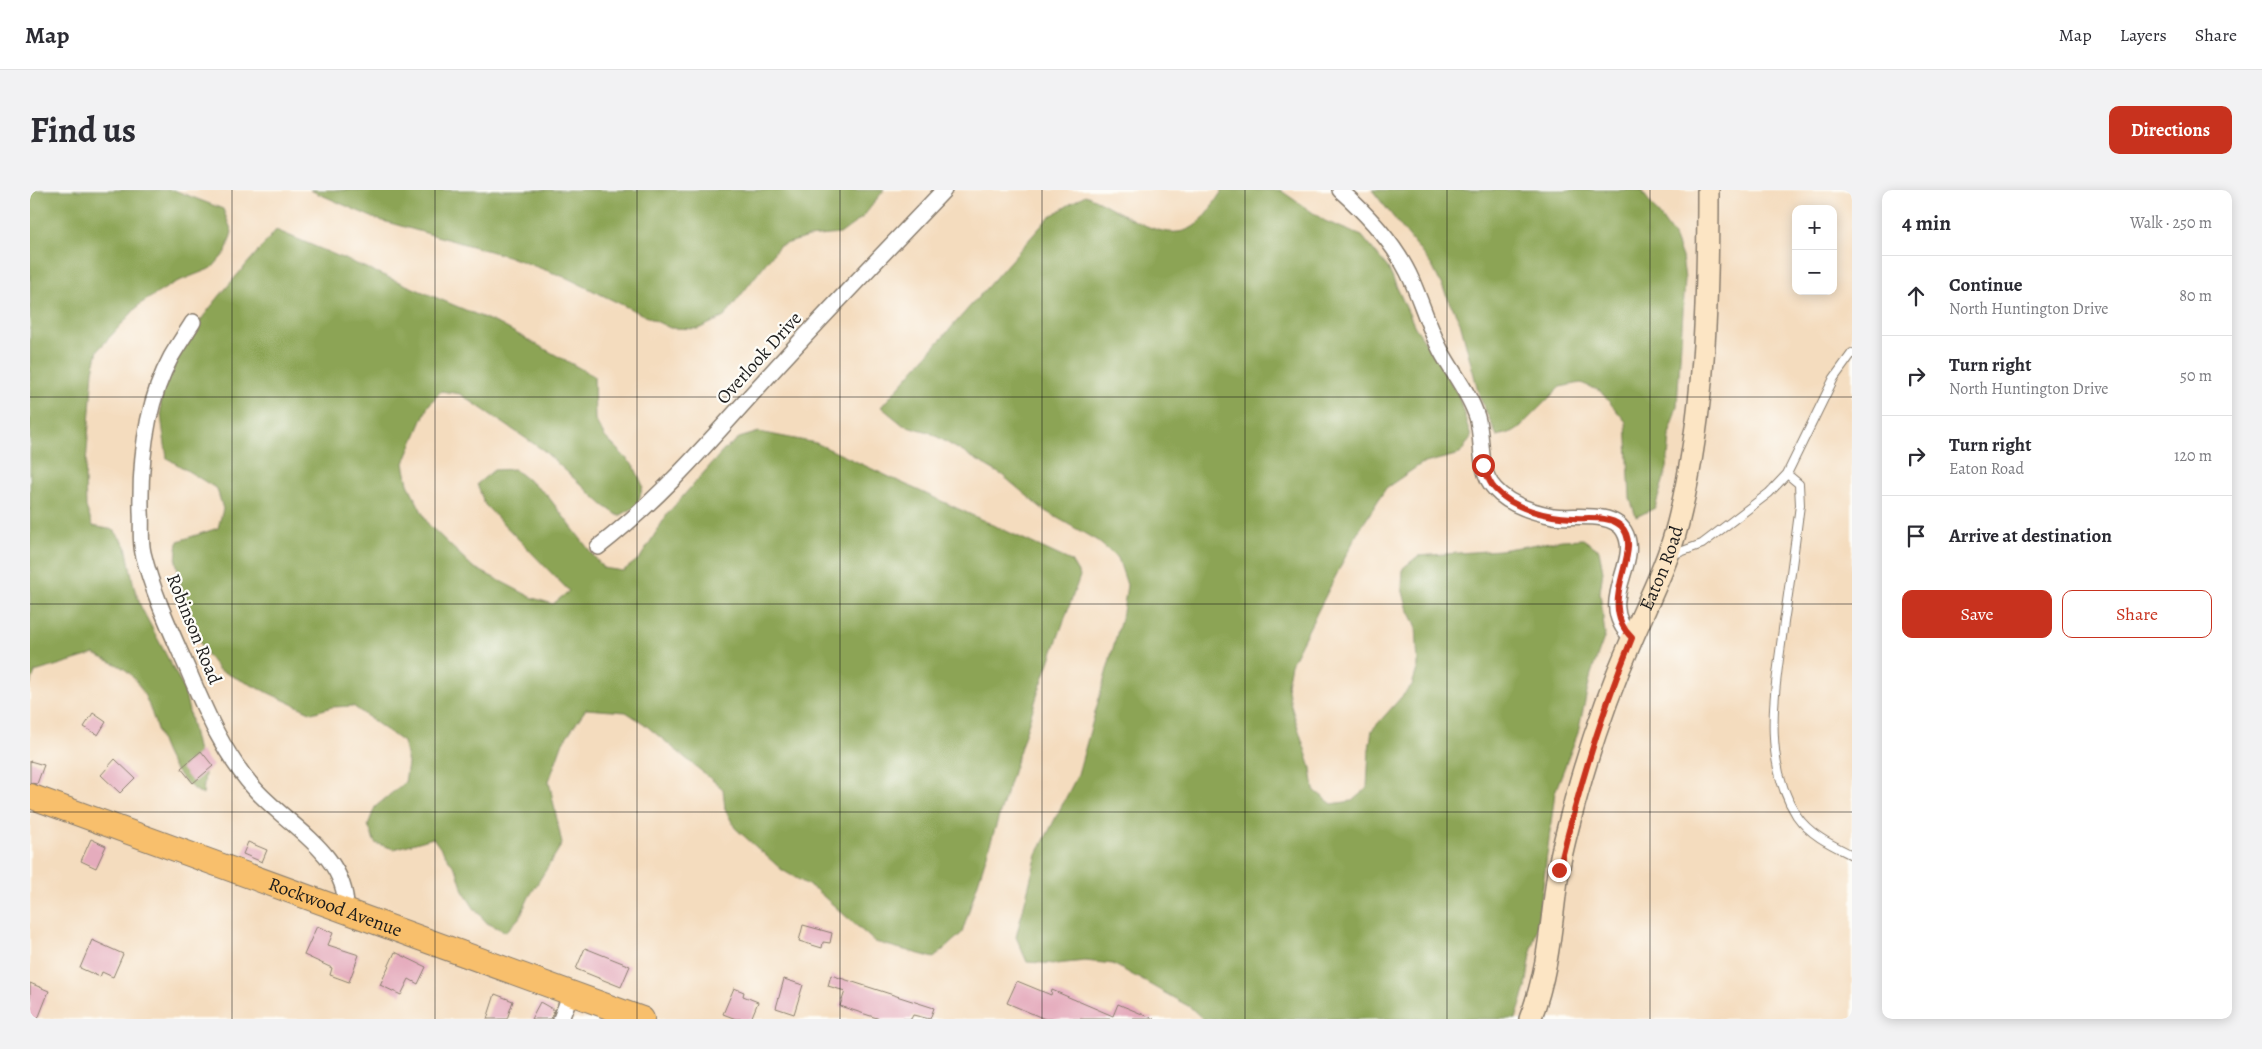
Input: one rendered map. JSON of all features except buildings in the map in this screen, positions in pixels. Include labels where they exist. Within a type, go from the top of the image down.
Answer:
[{"type":"main road","name":"Rockwood Avenue","points":[[30,796],[642,1019]]},
{"type":"street","name":"Overlook Drive","points":[[598,547],[623,527],[692,461],[787,355],[944,190]]},
{"type":"street","points":[[1340,190],[1369,219],[1406,268],[1437,343],[1477,417],[1483,465],[1494,488],[1504,497],[1534,511],[1572,518],[1608,520],[1622,527],[1628,540],[1618,590],[1617,616],[1632,638]]},
{"type":"street","name":"Eaton Road","points":[[1530,1019],[1539,997],[1548,958],[1559,870],[1576,799],[1608,696],[1668,557],[1678,524],[1694,444],[1708,277],[1708,190]]},
{"type":"street","name":"Robinson Road","points":[[193,322],[170,358],[154,400],[144,439],[141,495],[143,551],[163,617],[212,725],[235,766],[256,790],[318,847],[338,875],[347,896],[346,911]]},
{"type":"street","points":[[561,1019],[571,993]]},
{"type":"lane","points":[[1668,557],[1702,544],[1769,493],[1787,474],[1834,378],[1852,353]]},
{"type":"lane","points":[[1787,474],[1800,484],[1800,506],[1774,695],[1773,736],[1781,778],[1788,798],[1798,817],[1812,832],[1852,855]]},
{"type":"green space","points":[[30,190],[174,190],[223,209],[232,232],[226,252],[212,268],[174,283],[140,304],[98,350],[93,371],[85,477],[86,507],[93,526],[114,530],[126,546],[134,587],[141,607],[184,689],[198,752],[205,773],[203,795],[186,782],[174,768],[166,753],[149,705],[141,689],[128,671],[94,654],[35,672],[30,685]]},
{"type":"green space","points":[[310,190],[884,190],[863,217],[840,234],[808,237],[779,246],[724,317],[698,329],[670,328],[567,278],[507,256],[376,219]]},
{"type":"green space","points":[[1223,190],[1280,190],[1325,221],[1362,236],[1388,268],[1415,327],[1439,361],[1459,397],[1471,437],[1460,454],[1421,464],[1386,488],[1357,534],[1291,664],[1287,685],[1291,706],[1311,768],[1314,790],[1332,804],[1352,801],[1367,788],[1372,730],[1412,685],[1418,666],[1416,625],[1407,607],[1402,588],[1403,568],[1418,556],[1500,550],[1562,540],[1583,539],[1599,550],[1603,571],[1600,592],[1605,635],[1591,674],[1578,733],[1555,792],[1538,925],[1532,947],[1526,988],[1516,1019],[1203,1019],[1190,1007],[1113,964],[1085,961],[1056,964],[1027,962],[1016,937],[1037,854],[1078,774],[1123,612],[1127,585],[1118,558],[1096,540],[1045,511],[1002,475],[929,432],[903,425],[881,407],[1049,217],[1085,195],[1141,224],[1171,232],[1184,231],[1201,221]]},
{"type":"green space","points":[[1372,190],[1641,190],[1674,236],[1682,257],[1685,279],[1677,406],[1671,426],[1667,468],[1655,508],[1636,517],[1630,498],[1626,422],[1600,391],[1581,383],[1560,387],[1516,431],[1497,436],[1480,398],[1460,322],[1432,266]]},
{"type":"green space","points":[[276,230],[501,325],[594,376],[595,420],[605,437],[634,466],[643,486],[637,506],[619,516],[603,505],[543,450],[460,394],[441,391],[428,406],[404,463],[408,484],[428,524],[473,567],[533,598],[553,604],[569,591],[485,505],[477,484],[494,470],[514,469],[547,495],[603,568],[623,571],[640,558],[668,513],[723,451],[739,438],[759,432],[816,443],[1071,561],[1080,576],[1038,693],[962,933],[934,958],[875,942],[815,889],[782,870],[735,828],[725,809],[723,789],[643,723],[626,712],[586,709],[563,742],[549,781],[562,844],[529,897],[520,917],[506,932],[487,923],[474,908],[463,891],[457,871],[433,838],[394,849],[375,843],[368,825],[375,807],[405,782],[408,763],[403,742],[353,706],[332,707],[312,713],[219,670],[207,655],[188,620],[176,561],[178,541],[218,528],[223,509],[217,489],[167,458],[161,418],[161,397],[179,353],[193,331],[227,287]]},
{"type":"route","points":[[1483,465],[1494,488],[1504,497],[1518,505],[1553,516],[1608,520],[1622,527],[1628,540],[1618,590],[1617,616],[1626,632],[1632,638],[1608,696],[1576,799],[1559,870]]}]
